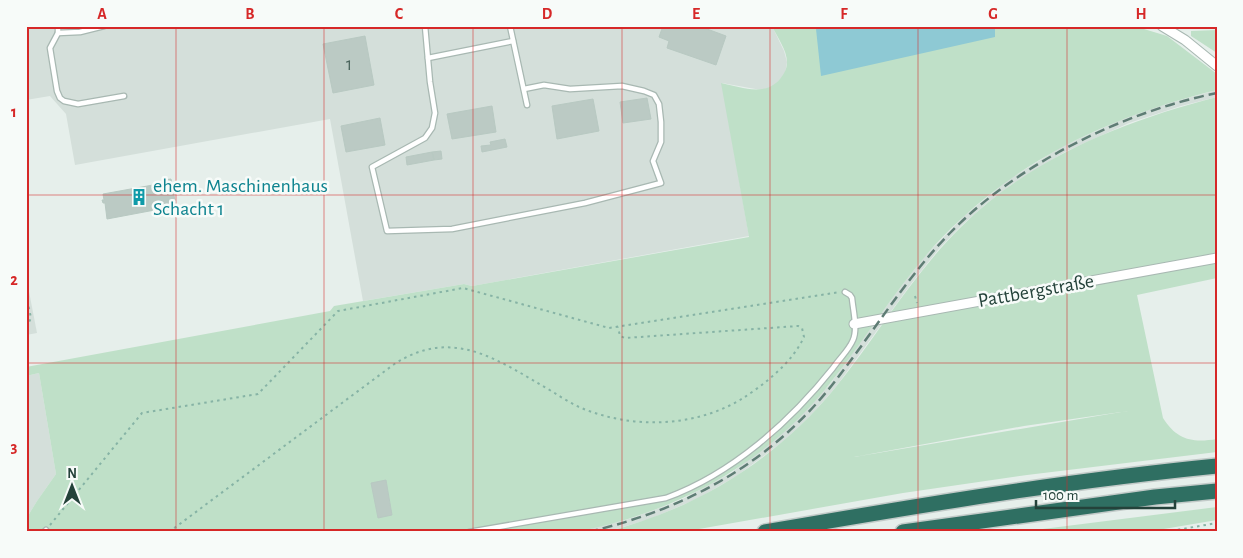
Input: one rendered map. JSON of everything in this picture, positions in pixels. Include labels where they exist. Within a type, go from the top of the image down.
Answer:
[{"type":"highway","points":[[765,532],[934,503],[1150,472],[1217,466]]},
{"type":"highway","points":[[903,532],[1217,490]]},
{"type":"street","points":[[1166,27],[1217,66]]},
{"type":"street","name":"Pattbergstraße","points":[[854,324],[1217,258]]},
{"type":"lane","points":[[58,26],[58,33],[51,45],[50,51],[57,91],[64,102],[78,104],[124,96]]},
{"type":"lane","points":[[58,33],[80,32],[104,26]]},
{"type":"lane","points":[[425,26],[435,113],[432,128],[425,138],[372,167],[387,231],[452,229],[585,203],[661,183],[653,161],[660,142],[661,122],[659,104],[654,95],[622,86],[570,89],[544,85],[524,89]]},
{"type":"lane","points":[[510,26],[528,106]]},
{"type":"lane","points":[[428,58],[513,41]]},
{"type":"lane","points":[[469,532],[666,498],[725,468],[756,446],[792,413],[824,378],[853,341],[852,298],[845,292]]},
{"type":"path","points":[[45,531],[142,413],[258,394],[338,311],[463,288],[609,328],[845,292]]},
{"type":"path","points":[[26,294],[31,318],[26,328]]},
{"type":"path","points":[[169,532],[393,365],[417,352],[436,347],[460,347],[505,364],[577,407],[604,417],[660,423],[710,414],[728,407],[777,372],[792,356],[804,337],[802,328],[798,326],[625,338],[620,336],[618,327]]},
{"type":"path","points":[[1165,532],[1217,522]]},
{"type":"shaded area","points":[[26,26],[772,26],[787,62],[785,74],[774,86],[761,90],[722,83],[749,236],[472,286],[464,284],[363,301],[330,119],[75,165],[66,114],[50,96],[26,100]]},
{"type":"shaded area","points":[[1217,90],[1217,97],[1181,106],[1129,123],[1065,152],[1011,185],[986,204],[938,250],[835,388],[813,413],[785,440],[738,475],[699,498],[650,519],[606,532],[576,532],[629,519],[679,501],[731,473],[778,437],[830,384],[923,258],[964,216],[1008,180],[1063,146],[1118,121],[1158,106]]},
{"type":"shaded area","points":[[26,276],[37,333],[26,335]]},
{"type":"shaded area","points":[[39,373],[56,474],[26,519],[26,376]]},
{"type":"green space","points":[[772,26],[826,26],[816,29],[995,37],[995,26],[1134,26],[1167,36],[1217,74],[1217,90],[1147,110],[1080,138],[1048,155],[989,195],[942,237],[908,277],[847,361],[806,411],[749,460],[717,480],[649,512],[576,532],[26,532],[26,519],[56,474],[39,373],[26,376],[26,367],[330,311],[334,306],[464,284],[472,286],[749,237],[721,83],[760,89],[774,85],[780,79],[786,69],[787,57]]},
{"type":"green space","points":[[1217,30],[1217,53],[1191,36],[1191,31]]},
{"type":"green space","points":[[1217,97],[1217,278],[1137,295],[1163,418],[1174,431],[1186,438],[1193,440],[1217,439],[1217,452],[1027,475],[903,493],[682,532],[606,532],[671,510],[702,495],[732,478],[787,438],[835,388],[911,285],[943,246],[988,203],[1017,181],[1080,145],[1113,130]],"holes":[[[1121,412],[854,457],[1024,426]]]},
{"type":"green space","points":[[1217,507],[1217,520],[1146,532],[1019,532]]},
{"type":"water","points":[[826,26],[995,26],[995,37],[821,76],[816,29]]},
{"type":"building","points":[[663,26],[699,26],[726,36],[716,65],[667,48],[669,41],[659,37]]},
{"type":"building","points":[[365,36],[374,85],[333,93],[323,44]]},
{"type":"building","points":[[647,98],[651,119],[623,123],[620,102]]},
{"type":"building","points":[[593,99],[599,131],[557,139],[552,106]]},
{"type":"building","points":[[492,106],[496,132],[452,139],[447,114]]},
{"type":"building","points":[[380,118],[385,145],[346,152],[341,126]]},
{"type":"building","points":[[505,139],[507,147],[482,152],[481,146],[491,145],[490,142]]},
{"type":"building","points":[[441,151],[442,159],[434,160],[432,152]]},
{"type":"building","points":[[432,152],[434,160],[407,165],[406,157]]},
{"type":"building","name":"ehem. Maschinenhaus Schacht 1","points":[[171,179],[176,206],[107,219],[105,203],[102,200],[104,200],[103,194],[164,183],[163,180]]},
{"type":"building","points":[[386,480],[392,515],[378,518],[371,483]]},
{"type":"railway","points":[[588,532],[660,510],[693,495],[726,478],[756,458],[785,435],[836,380],[934,250],[977,208],[1007,185],[1039,163],[1109,127],[1145,113],[1217,93]]},
{"type":"place","name":"ehem. Maschinenhaus Schacht 1","points":[[139,197]]}]
